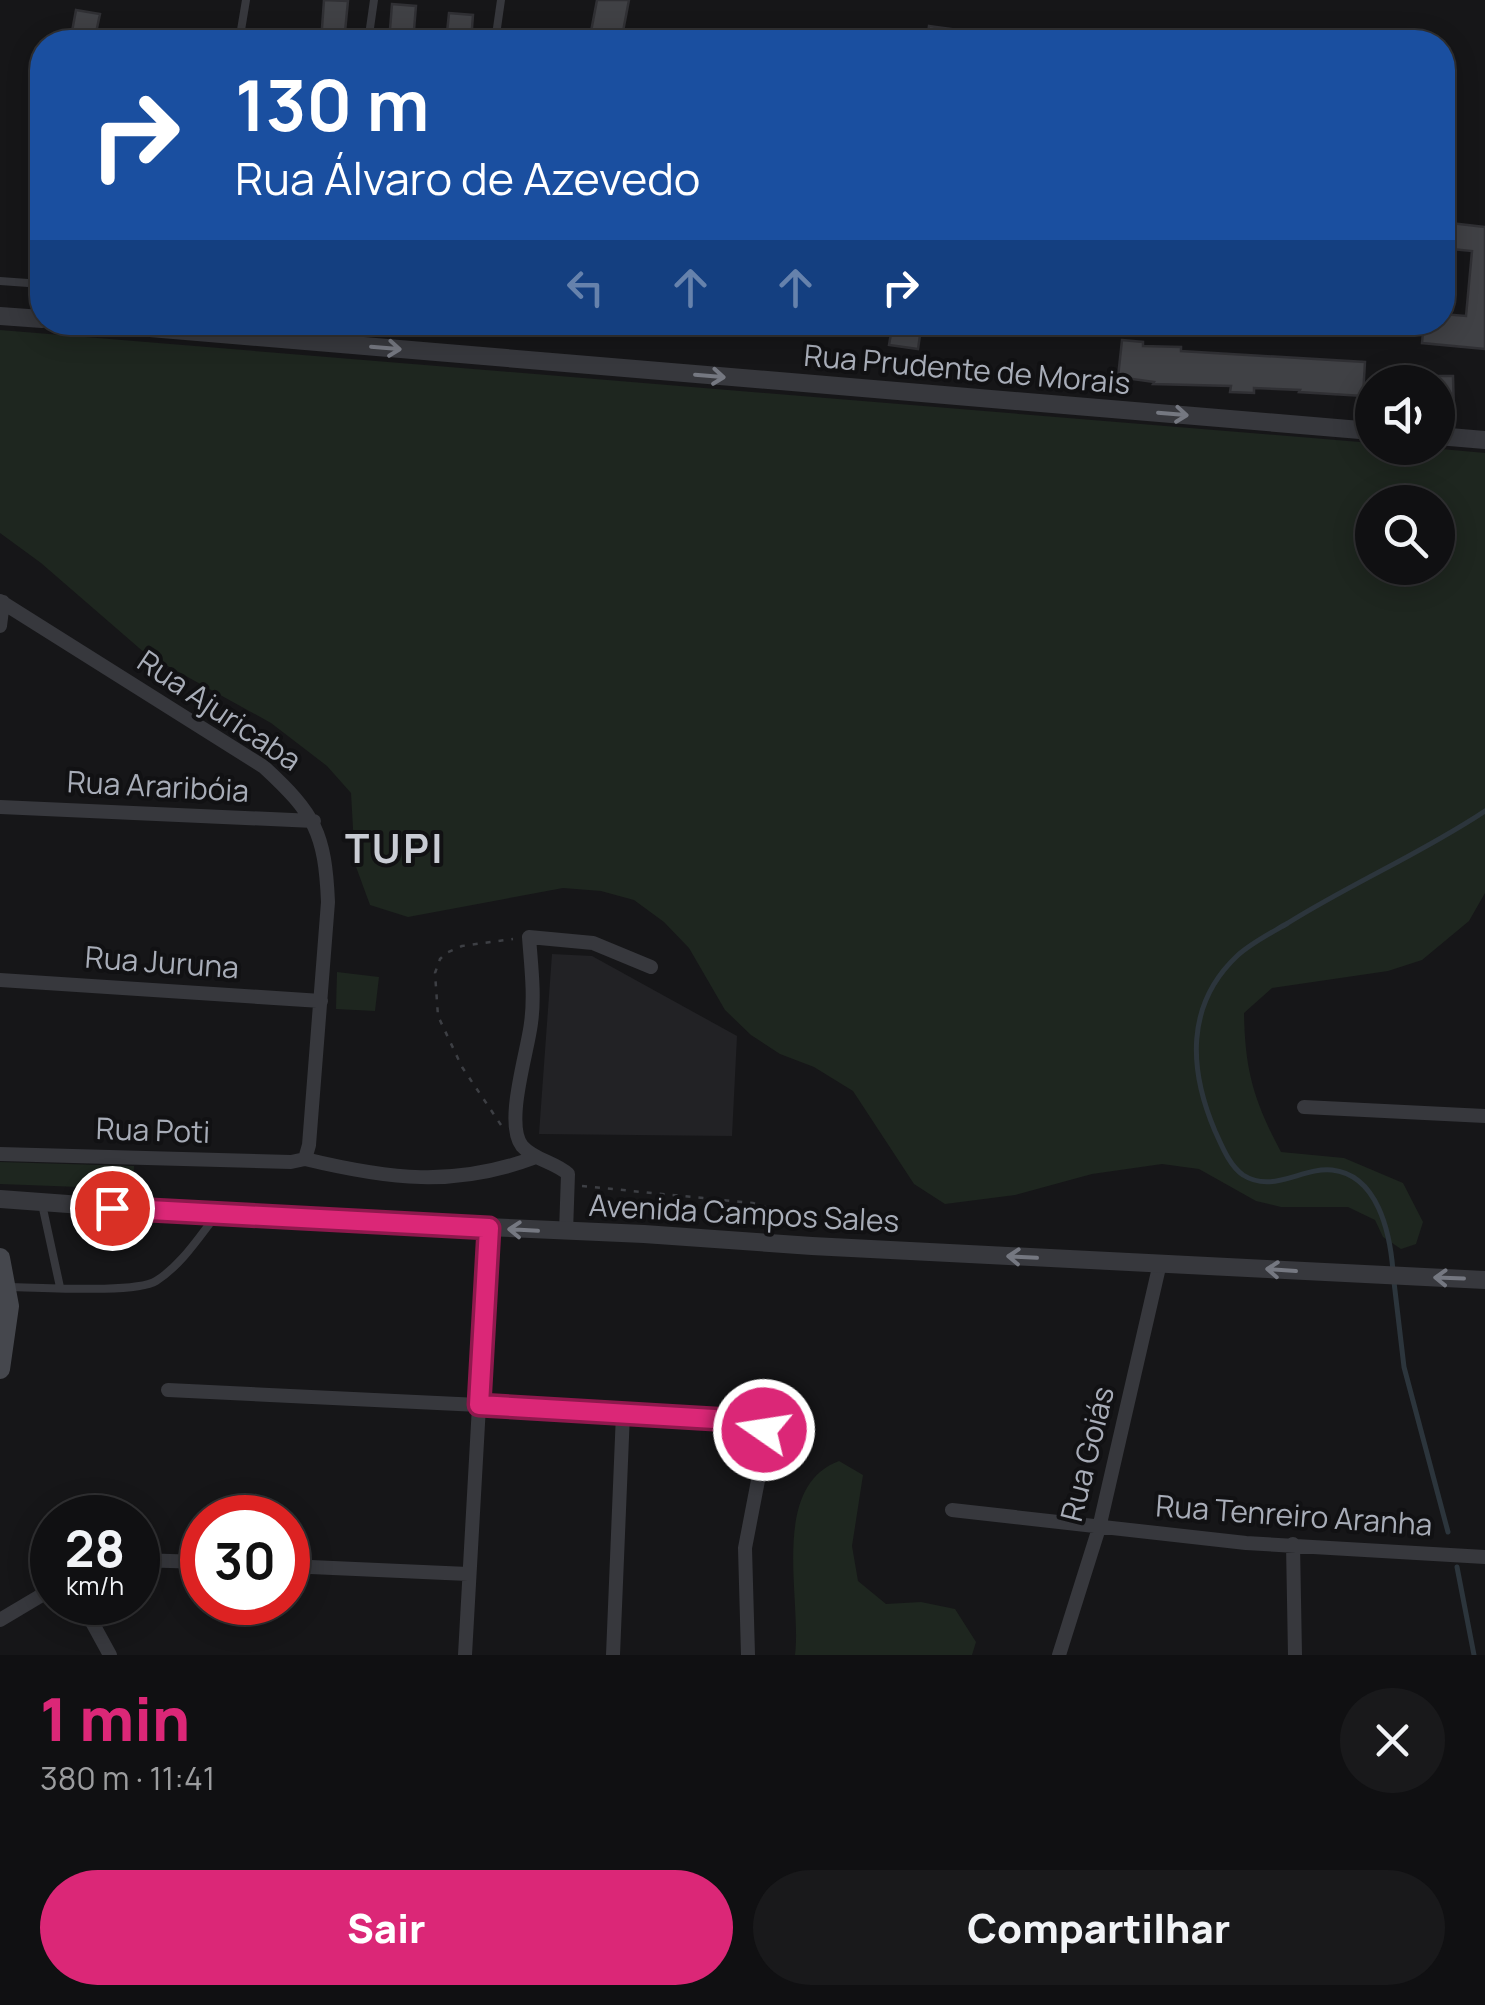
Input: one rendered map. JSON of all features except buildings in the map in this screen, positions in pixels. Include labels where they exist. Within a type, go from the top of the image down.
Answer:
[{"type":"main road","points":[[0,1258],[8,1286],[8,1328],[0,1369]]},
{"type":"street","points":[[0,316],[30,318]]},
{"type":"street","name":"Rua Prudente de Morais","points":[[234,335],[1355,430]]},
{"type":"street","points":[[1455,437],[1485,440]]},
{"type":"street","points":[[0,626],[1,602]]},
{"type":"street","name":"Rua Ajuricaba","points":[[1,602],[264,767],[292,793],[314,822],[326,867],[328,902],[309,1145],[304,1159]]},
{"type":"street","name":"Rua Araribóia","points":[[0,808],[314,822]]},
{"type":"street","points":[[566,1232],[570,1185],[565,1170],[536,1157],[519,1142],[516,1118],[532,1002],[529,937],[592,943],[651,967]]},
{"type":"street","name":"Rua Juruna","points":[[0,980],[321,1001]]},
{"type":"street","points":[[1304,1107],[1485,1116]]},
{"type":"street","name":"Rua Poti","points":[[0,1154],[291,1162],[304,1159],[389,1176],[446,1179],[488,1173],[536,1157]]},
{"type":"street","name":"Avenida Campos Sales","points":[[0,1199],[217,1215],[1485,1280]]},
{"type":"street","points":[[465,1655],[489,1228]]},
{"type":"street","name":"Rua Goiás","points":[[1059,1655],[1098,1528],[1160,1263]]},
{"type":"street","points":[[168,1390],[624,1413],[760,1425],[765,1444],[744,1560],[748,1655]]},
{"type":"street","points":[[613,1655],[624,1413]]},
{"type":"street","name":"Rua Tenreiro Aranha","points":[[952,1510],[1098,1528],[1485,1557]]},
{"type":"street","points":[[1293,1544],[1295,1655]]},
{"type":"street","points":[[310,1567],[468,1574]]},
{"type":"street","points":[[0,1620],[30,1602]]},
{"type":"street","points":[[94,1625],[110,1655]]},
{"type":"lane","points":[[241,30],[246,0]]},
{"type":"lane","points":[[370,30],[374,0]]},
{"type":"lane","points":[[497,30],[501,0]]},
{"type":"lane","points":[[0,281],[30,283]]},
{"type":"lane","points":[[42,1204],[60,1287]]},
{"type":"lane","points":[[8,1286],[152,1284],[178,1264],[217,1215]]},
{"type":"path","points":[[519,1142],[504,1130],[462,1067],[438,1016],[435,973],[440,959],[462,946],[529,937]]},
{"type":"path","points":[[570,1185],[754,1204],[786,1214],[812,1246]]},
{"type":"shaded area","points":[[0,330],[1355,442],[1355,465],[1455,465],[1455,450],[1485,453],[1485,893],[1469,921],[1422,960],[1388,971],[1272,988],[1244,1013],[1253,1085],[1281,1152],[1344,1158],[1403,1183],[1423,1222],[1416,1244],[1401,1249],[1383,1237],[1375,1220],[1348,1207],[1281,1207],[1256,1201],[1199,1169],[1162,1164],[1092,1174],[1015,1195],[945,1204],[914,1184],[853,1091],[751,1035],[725,1010],[689,948],[664,922],[634,900],[601,891],[563,888],[408,917],[370,905],[355,864],[351,793],[327,766],[271,723],[146,654],[41,563],[0,533]]},
{"type":"shaded area","points":[[552,954],[592,956],[737,1036],[732,1136],[539,1134]]},
{"type":"shaded area","points":[[337,972],[379,977],[375,1011],[336,1009]]},
{"type":"shaded area","points":[[0,1162],[134,1166],[133,1189],[0,1184]]},
{"type":"shaded area","points":[[839,1461],[863,1475],[852,1546],[858,1581],[886,1604],[921,1602],[955,1609],[976,1642],[972,1655],[795,1655],[796,1519],[804,1494],[817,1475]]},
{"type":"waterway","points":[[1393,1271],[1379,1208],[1361,1183],[1348,1174],[1321,1170],[1265,1182],[1243,1175],[1234,1166],[1215,1131],[1200,1085],[1200,1017],[1220,975],[1248,947],[1485,811]]},
{"type":"waterway","points":[[1394,1282],[1404,1367],[1448,1532]]},
{"type":"waterway","points":[[1457,1567],[1474,1655]]},
{"type":"district","name":"TUPI","points":[[395,849]]},
{"type":"route","points":[[112,1208],[489,1228],[479,1405],[748,1421],[764,1430]]}]
